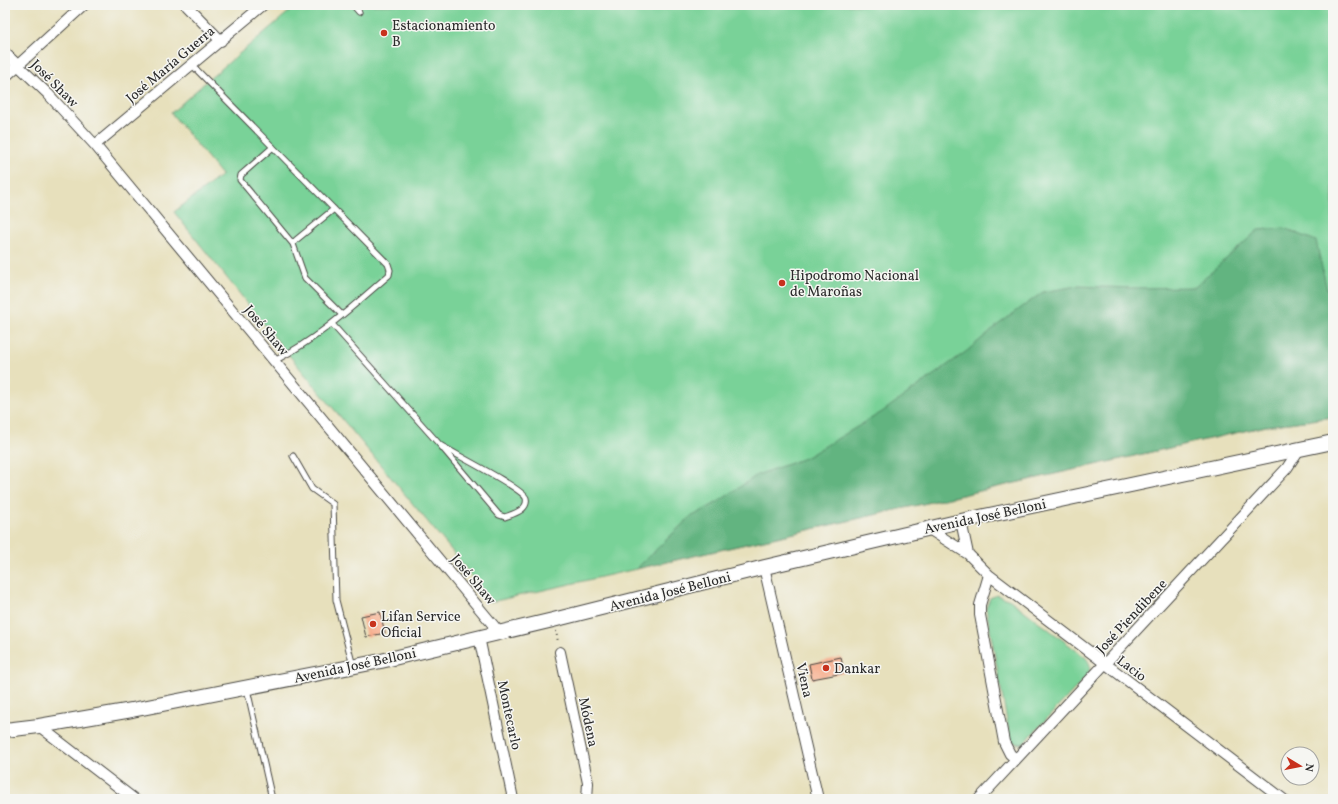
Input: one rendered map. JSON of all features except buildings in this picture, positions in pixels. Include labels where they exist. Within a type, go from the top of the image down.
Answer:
[{"type":"main road","name":"Avenida José Belloni","points":[[5,730],[40,726],[132,710],[381,661],[764,567],[962,521],[1333,442]]},
{"type":"street","points":[[5,77],[84,5]]},
{"type":"street","points":[[186,5],[221,41]]},
{"type":"street","name":"José María Guerra","points":[[96,145],[263,5]]},
{"type":"street","name":"José Shaw","points":[[5,53],[48,94],[96,145],[499,632]]},
{"type":"street","name":"José Piendibene","points":[[979,799],[1287,468],[1300,448]]},
{"type":"street","points":[[962,521],[968,554]]},
{"type":"street","name":"Lacio","points":[[929,529],[968,554],[989,575],[1105,665],[1283,799]]},
{"type":"street","name":"Viena","points":[[764,567],[818,799]]},
{"type":"street","points":[[989,575],[980,605],[980,615],[1004,742],[1010,754],[1016,759]]},
{"type":"street","name":"Montecarlo","points":[[479,637],[513,799]]},
{"type":"street","name":"Módena","points":[[560,652],[588,783],[587,799]]},
{"type":"street","points":[[40,726],[134,799]]},
{"type":"lane","points":[[353,5],[359,12]]},
{"type":"lane","points":[[192,65],[388,264],[390,270],[389,275],[332,324],[302,346],[274,361]]},
{"type":"lane","points":[[273,147],[241,175],[240,180],[292,244],[305,278],[342,315]]},
{"type":"lane","points":[[292,244],[334,209]]},
{"type":"lane","points":[[332,324],[440,445],[499,515],[505,517],[522,510],[526,504],[526,499],[522,494],[503,481],[440,445]]},
{"type":"lane","points":[[293,456],[312,488],[333,504],[336,600],[353,667]]},
{"type":"lane","points":[[247,688],[272,799]]},
{"type":"path","points":[[553,620],[560,652]]},
{"type":"green space","name":"Hipodromo Nacional de Maroñas","points":[[297,5],[1333,5],[1333,417],[1266,426],[491,602],[457,557],[288,354],[174,212],[222,175],[171,113]]},
{"type":"green space","points":[[1284,228],[1316,241],[1327,290],[1333,289],[1333,417],[1266,426],[636,569],[689,518],[718,502],[757,475],[805,458],[882,412],[967,351],[999,324],[1043,292],[1077,286],[1131,288],[1195,287],[1258,230]]},
{"type":"green space","points":[[997,595],[1010,600],[1085,657],[1090,666],[1087,676],[1024,743],[1020,744],[1012,742],[1010,737],[986,608],[990,598]]},
{"type":"place","name":"Estacionamiento B","points":[[384,33]]},
{"type":"place","name":"Hipodromo Nacional de Maroñas","points":[[782,283]]},
{"type":"place","name":"Lifan Service Oficial","points":[[373,624]]},
{"type":"place","name":"Dankar","points":[[826,668]]}]
